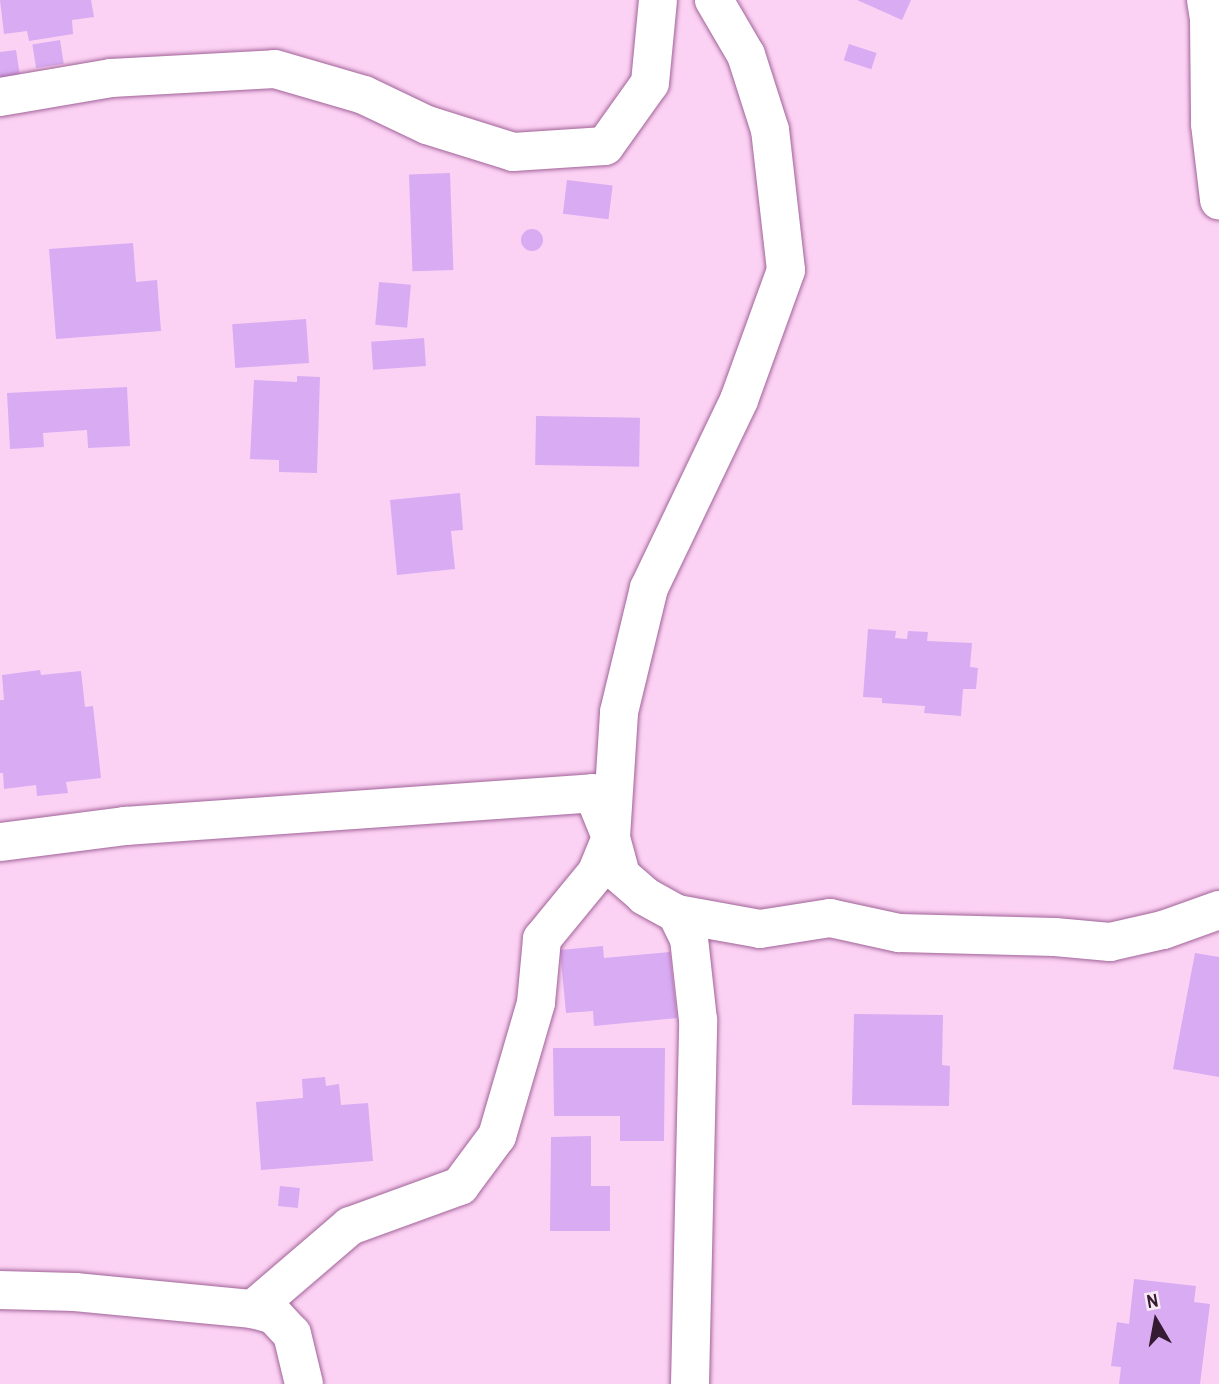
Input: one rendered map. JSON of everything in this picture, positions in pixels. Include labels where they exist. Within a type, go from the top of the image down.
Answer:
[{"type":"street","points":[[0,97],[111,78],[275,69],[364,95],[427,125],[513,152],[605,146],[650,83],[658,0]]},
{"type":"street","points":[[253,1309],[350,1226],[460,1186],[497,1136],[536,1003],[542,939],[597,872],[611,837],[619,712],[649,588],[739,400],[786,270],[770,130],[746,55],[713,0]]},
{"type":"street","points":[[1206,0],[1209,20],[1210,124],[1219,200]]},
{"type":"street","points":[[0,842],[125,826],[593,793],[611,837],[621,875],[645,896],[677,914],[760,929],[831,918],[899,933],[1027,935],[1110,942],[1163,930],[1219,910]]},
{"type":"street","points":[[677,914],[689,939],[698,1020],[690,1384]]},
{"type":"street","points":[[0,1290],[75,1292],[253,1309],[274,1315],[292,1334],[304,1384]]},
{"type":"building","points":[[0,0],[91,0],[94,17],[72,20],[73,34],[29,41],[27,31],[4,34]]},
{"type":"building","points":[[857,0],[911,0],[902,20]]},
{"type":"building","points":[[60,40],[64,64],[36,68],[32,44]]},
{"type":"building","points":[[849,44],[877,53],[871,69],[844,60]]},
{"type":"building","points":[[16,50],[20,76],[0,79],[0,52]]},
{"type":"building","points":[[450,173],[453,270],[412,271],[409,174]]},
{"type":"building","points":[[567,180],[613,186],[609,219],[563,214]]},
{"type":"building","points":[[532,229],[542,236],[543,240],[536,250],[532,251],[522,244],[521,240],[528,230]]},
{"type":"building","points":[[133,243],[136,282],[157,280],[161,331],[56,339],[49,249]]},
{"type":"building","points":[[379,282],[411,285],[407,328],[375,325]]},
{"type":"building","points":[[306,319],[309,363],[235,368],[232,324]]},
{"type":"building","points":[[424,338],[426,366],[373,370],[371,342]]},
{"type":"building","points":[[297,376],[320,377],[317,473],[279,472],[279,460],[250,459],[254,380],[297,382]]},
{"type":"building","points":[[127,387],[130,446],[88,448],[87,430],[43,433],[44,447],[10,449],[7,393]]},
{"type":"building","points":[[536,416],[640,418],[639,467],[535,465]]},
{"type":"building","points":[[460,493],[463,530],[451,531],[455,569],[397,575],[390,500]]},
{"type":"building","points":[[868,629],[896,631],[895,638],[907,639],[908,631],[928,632],[927,641],[972,643],[970,667],[978,668],[976,689],[963,689],[961,716],[924,713],[925,706],[882,703],[882,698],[863,697]]},
{"type":"building","points":[[40,670],[41,675],[81,671],[85,707],[93,706],[101,778],[66,782],[68,793],[37,796],[36,785],[4,789],[3,773],[0,773],[0,700],[4,700],[2,675]]},
{"type":"building","points":[[603,946],[604,958],[670,952],[677,1018],[594,1026],[593,1011],[566,1013],[560,950]]},
{"type":"building","points":[[1195,953],[1219,957],[1219,1077],[1173,1069]]},
{"type":"building","points":[[854,1014],[943,1015],[942,1065],[950,1066],[949,1106],[852,1105]]},
{"type":"building","points":[[553,1048],[665,1048],[664,1141],[620,1141],[620,1116],[554,1116]]},
{"type":"building","points":[[325,1077],[326,1086],[339,1084],[341,1105],[368,1103],[373,1161],[261,1170],[256,1102],[303,1098],[302,1079]]},
{"type":"building","points":[[591,1136],[591,1186],[610,1186],[610,1231],[550,1231],[551,1137]]},
{"type":"building","points":[[280,1186],[300,1188],[298,1208],[278,1206]]},
{"type":"building","points":[[1134,1279],[1196,1286],[1194,1302],[1210,1304],[1200,1384],[1119,1384],[1121,1367],[1111,1366],[1117,1322],[1129,1324]]}]
